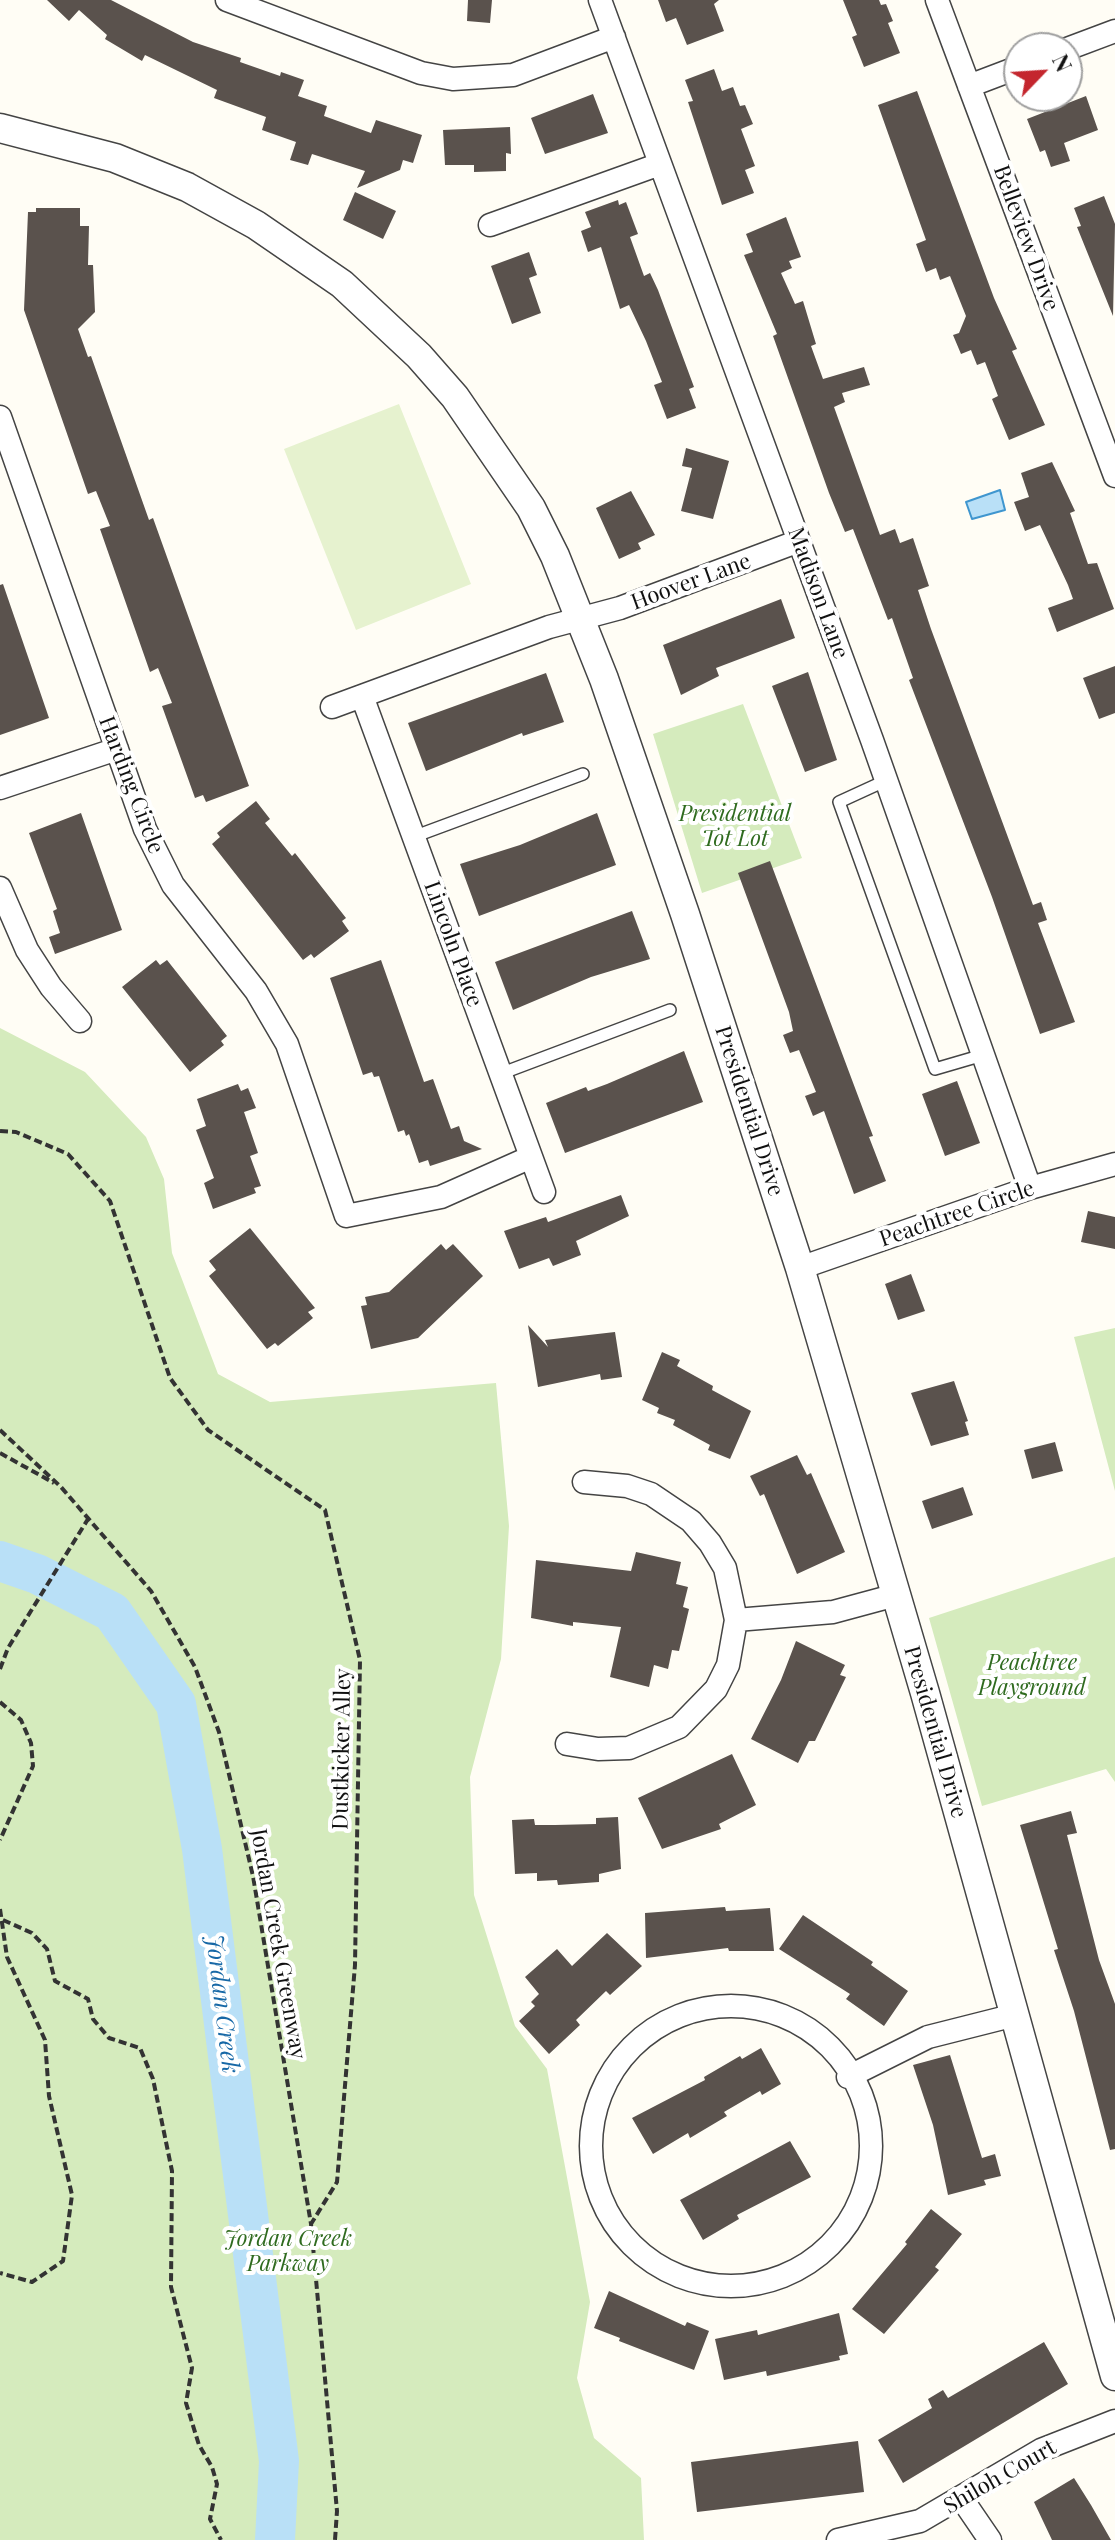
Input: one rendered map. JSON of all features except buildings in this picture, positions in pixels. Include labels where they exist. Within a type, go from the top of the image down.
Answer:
[{"type":"street","points":[[227,0],[421,73],[453,79],[481,80],[513,75],[614,37]]},
{"type":"street","name":"Madison Lane","points":[[600,0],[887,780],[1030,1188]]},
{"type":"street","name":"Belleview Drive","points":[[937,0],[1115,476]]},
{"type":"street","points":[[1083,43],[1115,31]]},
{"type":"street","points":[[969,86],[1003,73]]},
{"type":"street","name":"Presidential Drive","points":[[0,128],[115,158],[187,187],[256,225],[342,284],[419,356],[487,440],[531,508],[581,619],[685,914],[800,1268],[896,1595],[1115,2376]]},
{"type":"street","points":[[490,225],[660,164]]},
{"type":"street","name":"Harding Circle","points":[[0,417],[145,829],[173,885],[256,991],[287,1044],[346,1216],[441,1197],[531,1157]]},
{"type":"street","name":"Hoover Lane","points":[[581,619],[620,608],[799,541]]},
{"type":"street","points":[[332,707],[581,619]]},
{"type":"street","name":"Lincoln Place","points":[[362,696],[544,1192]]},
{"type":"street","points":[[0,788],[117,749]]},
{"type":"street","points":[[0,888],[27,950],[51,987],[80,1021]]},
{"type":"street","name":"Peachtree Circle","points":[[800,1268],[1030,1188],[1115,1164]]},
{"type":"street","points":[[567,1744],[598,1749],[629,1748],[679,1727],[716,1689],[728,1665],[736,1620],[725,1568],[710,1543],[691,1521],[651,1494],[627,1486],[584,1482]]},
{"type":"street","points":[[736,1620],[833,1612],[896,1595]]},
{"type":"street","points":[[733,2004],[761,2009],[788,2018],[812,2033],[848,2077],[868,2125],[867,2177],[845,2230],[803,2269],[754,2286],[702,2284],[655,2263],[619,2225],[595,2169],[592,2140],[595,2112],[604,2085],[618,2060],[656,2025],[705,2006],[733,2004]]},
{"type":"street","points":[[848,2077],[928,2037],[1015,2015]]},
{"type":"street","name":"Shiloh Court","points":[[838,2540],[920,2521],[1041,2450],[1115,2421]]},
{"type":"street","points":[[962,2499],[990,2540]]},
{"type":"lane","points":[[413,837],[583,774]]},
{"type":"lane","points":[[887,780],[839,802],[935,1069],[983,1055]]},
{"type":"lane","points":[[500,1074],[670,1010]]},
{"type":"path","name":"Dustkicker Alley","points":[[0,1131],[16,1132],[68,1154],[110,1201],[170,1378],[208,1430],[325,1510],[360,1660],[355,1965],[337,2182],[311,2224]]},
{"type":"path","name":"Jordan Creek Greenway","points":[[0,1430],[61,1487],[151,1591],[173,1624],[195,1667],[219,1732],[253,1876],[311,2224],[337,2511],[335,2540]]},
{"type":"path","points":[[0,1453],[61,1487]]},
{"type":"path","points":[[0,1669],[8,1648],[88,1519]]},
{"type":"path","points":[[0,1702],[21,1720],[31,1743],[33,1766],[0,1840]]},
{"type":"path","points":[[0,1909],[7,1957],[45,2040],[49,2096],[72,2195],[63,2261],[32,2282],[0,2273]]},
{"type":"path","points":[[3,1920],[32,1933],[47,1949],[55,1981],[88,1999],[93,2019],[109,2038],[140,2048],[153,2079],[172,2171],[171,2287],[192,2368],[186,2403],[199,2445],[212,2467],[217,2484],[210,2519],[221,2540]]},
{"type":"green space","points":[[399,404],[471,584],[356,630],[284,449]]},
{"type":"green space","name":"Presidential Tot Lot","points":[[743,704],[802,858],[702,893],[653,734]]},
{"type":"green space","name":"Jordan Creek Parkway","points":[[0,1028],[85,1072],[146,1137],[164,1179],[172,1253],[218,1374],[270,1402],[496,1383],[509,1526],[501,1659],[470,1777],[474,1895],[515,2026],[547,2069],[590,2302],[577,2378],[594,2438],[641,2478],[644,2540],[0,2540]]},
{"type":"green space","points":[[1115,1328],[1115,1491],[1074,1337]]},
{"type":"green space","name":"Peachtree Playground","points":[[1115,1557],[1115,1782],[1106,1769],[982,1806],[929,1618]]},
{"type":"water","points":[[1000,490],[1005,510],[972,519],[966,502]]},
{"type":"waterway","name":"Jordan Creek","points":[[0,1561],[37,1574],[112,1612],[176,1704],[202,1849],[279,2461],[275,2540]]}]
